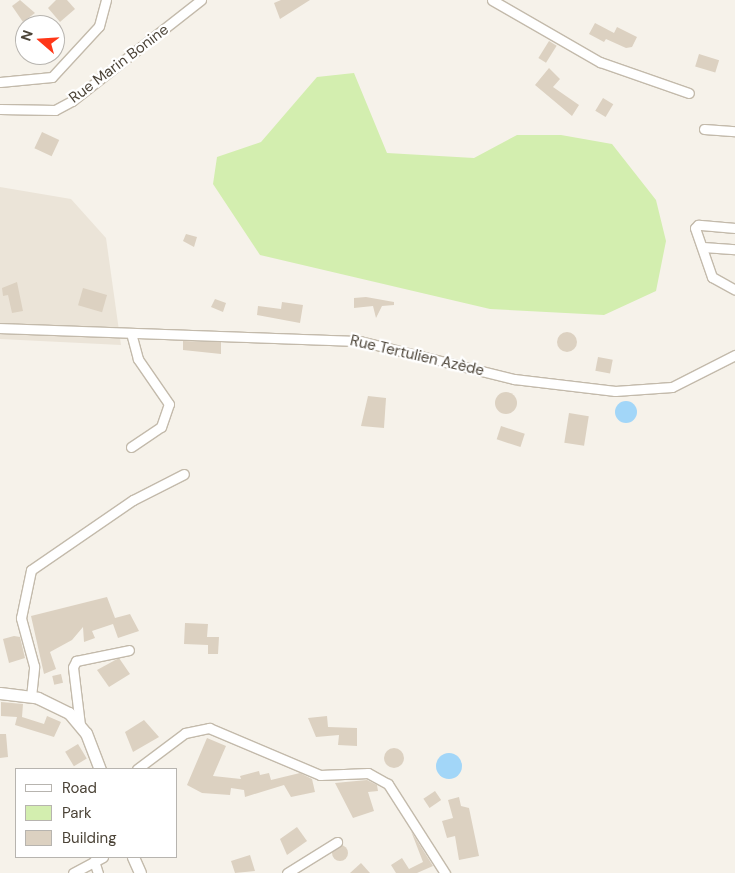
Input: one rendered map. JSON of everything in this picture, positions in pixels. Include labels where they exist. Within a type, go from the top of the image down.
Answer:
[{"type":"street","points":[[0,82],[52,77],[99,26],[106,0]]},
{"type":"street","name":"Rue Marin Bonine","points":[[0,109],[55,110],[72,101],[201,0]]},
{"type":"street","points":[[492,0],[600,62],[690,94]]},
{"type":"street","points":[[704,128],[735,131]]},
{"type":"street","points":[[735,228],[698,225],[712,277],[735,290]]},
{"type":"street","points":[[703,247],[735,249]]},
{"type":"street","name":"Rue Tertulien Azède","points":[[0,328],[132,336],[360,341],[514,379],[615,391],[672,387],[735,355]]},
{"type":"street","points":[[131,447],[160,427],[169,404],[138,359],[132,336]]},
{"type":"street","points":[[32,697],[34,666],[21,618],[32,570],[133,500],[184,474]]},
{"type":"street","points":[[100,768],[80,725],[73,667],[76,661],[130,650]]},
{"type":"street","points":[[0,694],[32,697],[69,713],[80,725]]},
{"type":"street","points":[[138,768],[185,734],[209,728],[320,775],[368,773],[388,784],[445,873]]},
{"type":"street","points":[[287,873],[337,842]]},
{"type":"street","points":[[73,873],[101,858]]},
{"type":"street","points":[[133,858],[140,873]]},
{"type":"street","points":[[94,861],[98,873]]},
{"type":"shaded area","points":[[0,187],[71,199],[106,238],[121,345],[0,339]]},
{"type":"green space","points":[[354,73],[387,153],[474,158],[517,135],[561,135],[612,144],[656,200],[666,241],[656,291],[604,315],[490,309],[260,255],[213,184],[217,157],[261,142],[317,77]]},
{"type":"water","points":[[626,401],[634,404],[637,412],[634,420],[626,423],[618,420],[615,412],[618,404]]},
{"type":"water","points":[[449,753],[458,757],[462,766],[458,775],[449,779],[440,775],[436,766],[440,757]]},
{"type":"building","points":[[20,0],[35,13],[32,15],[18,15],[12,6]]},
{"type":"building","points":[[56,0],[67,0],[75,9],[65,18],[65,15],[54,15],[48,8]]},
{"type":"building","points":[[281,0],[310,0],[280,19],[274,3]]},
{"type":"building","points":[[595,23],[614,33],[617,27],[637,37],[632,47],[626,48],[606,39],[604,42],[589,34]]},
{"type":"building","points":[[549,41],[557,46],[546,63],[538,58]]},
{"type":"building","points":[[699,54],[719,60],[715,73],[695,66]]},
{"type":"building","points":[[549,68],[560,79],[553,87],[579,105],[572,116],[535,85]]},
{"type":"building","points":[[603,98],[613,104],[606,117],[595,111]]},
{"type":"building","points":[[42,132],[59,140],[52,156],[34,148]]},
{"type":"building","points":[[186,234],[197,237],[194,247],[183,241]]},
{"type":"building","points":[[17,282],[23,311],[12,313],[8,295],[3,296],[2,288]]},
{"type":"building","points":[[83,288],[107,295],[102,312],[78,305]]},
{"type":"building","points":[[366,297],[394,302],[394,305],[382,306],[376,318],[373,306],[354,308],[354,298]]},
{"type":"building","points":[[215,299],[226,303],[223,312],[211,307]]},
{"type":"building","points":[[282,302],[303,305],[300,323],[257,315],[258,306],[281,309]]},
{"type":"building","points":[[563,332],[571,332],[577,338],[577,346],[571,352],[563,352],[557,346],[557,338]]},
{"type":"building","points":[[183,341],[221,342],[221,354],[183,350]]},
{"type":"building","points":[[598,357],[613,360],[610,374],[595,371]]},
{"type":"building","points":[[506,392],[514,395],[517,403],[514,411],[506,414],[498,411],[495,403],[498,395]]},
{"type":"building","points":[[368,396],[386,398],[384,428],[361,426]]},
{"type":"building","points":[[569,413],[589,416],[584,446],[564,443]]},
{"type":"building","points":[[501,426],[525,434],[520,447],[497,439]]},
{"type":"building","points":[[107,597],[115,618],[130,614],[139,631],[118,638],[113,624],[92,631],[95,638],[84,642],[83,627],[72,640],[50,652],[56,669],[44,674],[31,616]]},
{"type":"building","points":[[185,623],[208,624],[207,637],[219,637],[218,654],[208,654],[208,645],[184,644]]},
{"type":"building","points":[[14,636],[20,637],[25,658],[9,663],[3,639]]},
{"type":"building","points":[[119,658],[130,674],[109,687],[97,670]]},
{"type":"building","points":[[61,674],[63,683],[54,685],[52,676]]},
{"type":"building","points":[[1,702],[23,704],[22,717],[44,724],[47,716],[61,722],[54,737],[15,725],[17,717],[1,716]]},
{"type":"building","points":[[327,716],[328,727],[357,728],[357,746],[338,745],[339,735],[316,737],[308,718]]},
{"type":"building","points":[[144,720],[159,737],[133,752],[125,732]]},
{"type":"building","points":[[0,734],[6,734],[8,757],[0,758]]},
{"type":"building","points":[[207,738],[226,746],[213,776],[241,779],[240,776],[259,771],[260,775],[269,773],[271,780],[300,773],[312,779],[315,792],[291,797],[284,785],[245,797],[244,790],[231,788],[230,795],[202,793],[187,785]]},
{"type":"building","points":[[78,744],[87,759],[74,766],[65,752]]},
{"type":"building","points":[[394,748],[401,751],[404,758],[401,765],[394,768],[387,765],[384,758],[387,751]]},
{"type":"building","points":[[367,780],[377,785],[378,791],[368,792],[374,811],[353,818],[335,783]]},
{"type":"building","points":[[435,791],[441,800],[430,808],[423,799]]},
{"type":"building","points":[[459,797],[461,806],[469,808],[479,856],[459,860],[455,836],[447,838],[442,821],[453,818],[448,800]]},
{"type":"building","points":[[297,827],[307,841],[287,855],[280,839]]},
{"type":"building","points":[[411,831],[433,866],[417,873],[396,873],[391,865],[402,858],[409,869],[423,862]]},
{"type":"building","points":[[340,845],[346,847],[348,853],[346,859],[340,861],[334,859],[332,853],[334,847]]},
{"type":"building","points":[[250,855],[255,871],[235,873],[231,861]]},
{"type":"building","points":[[361,863],[370,873],[350,873]]}]
